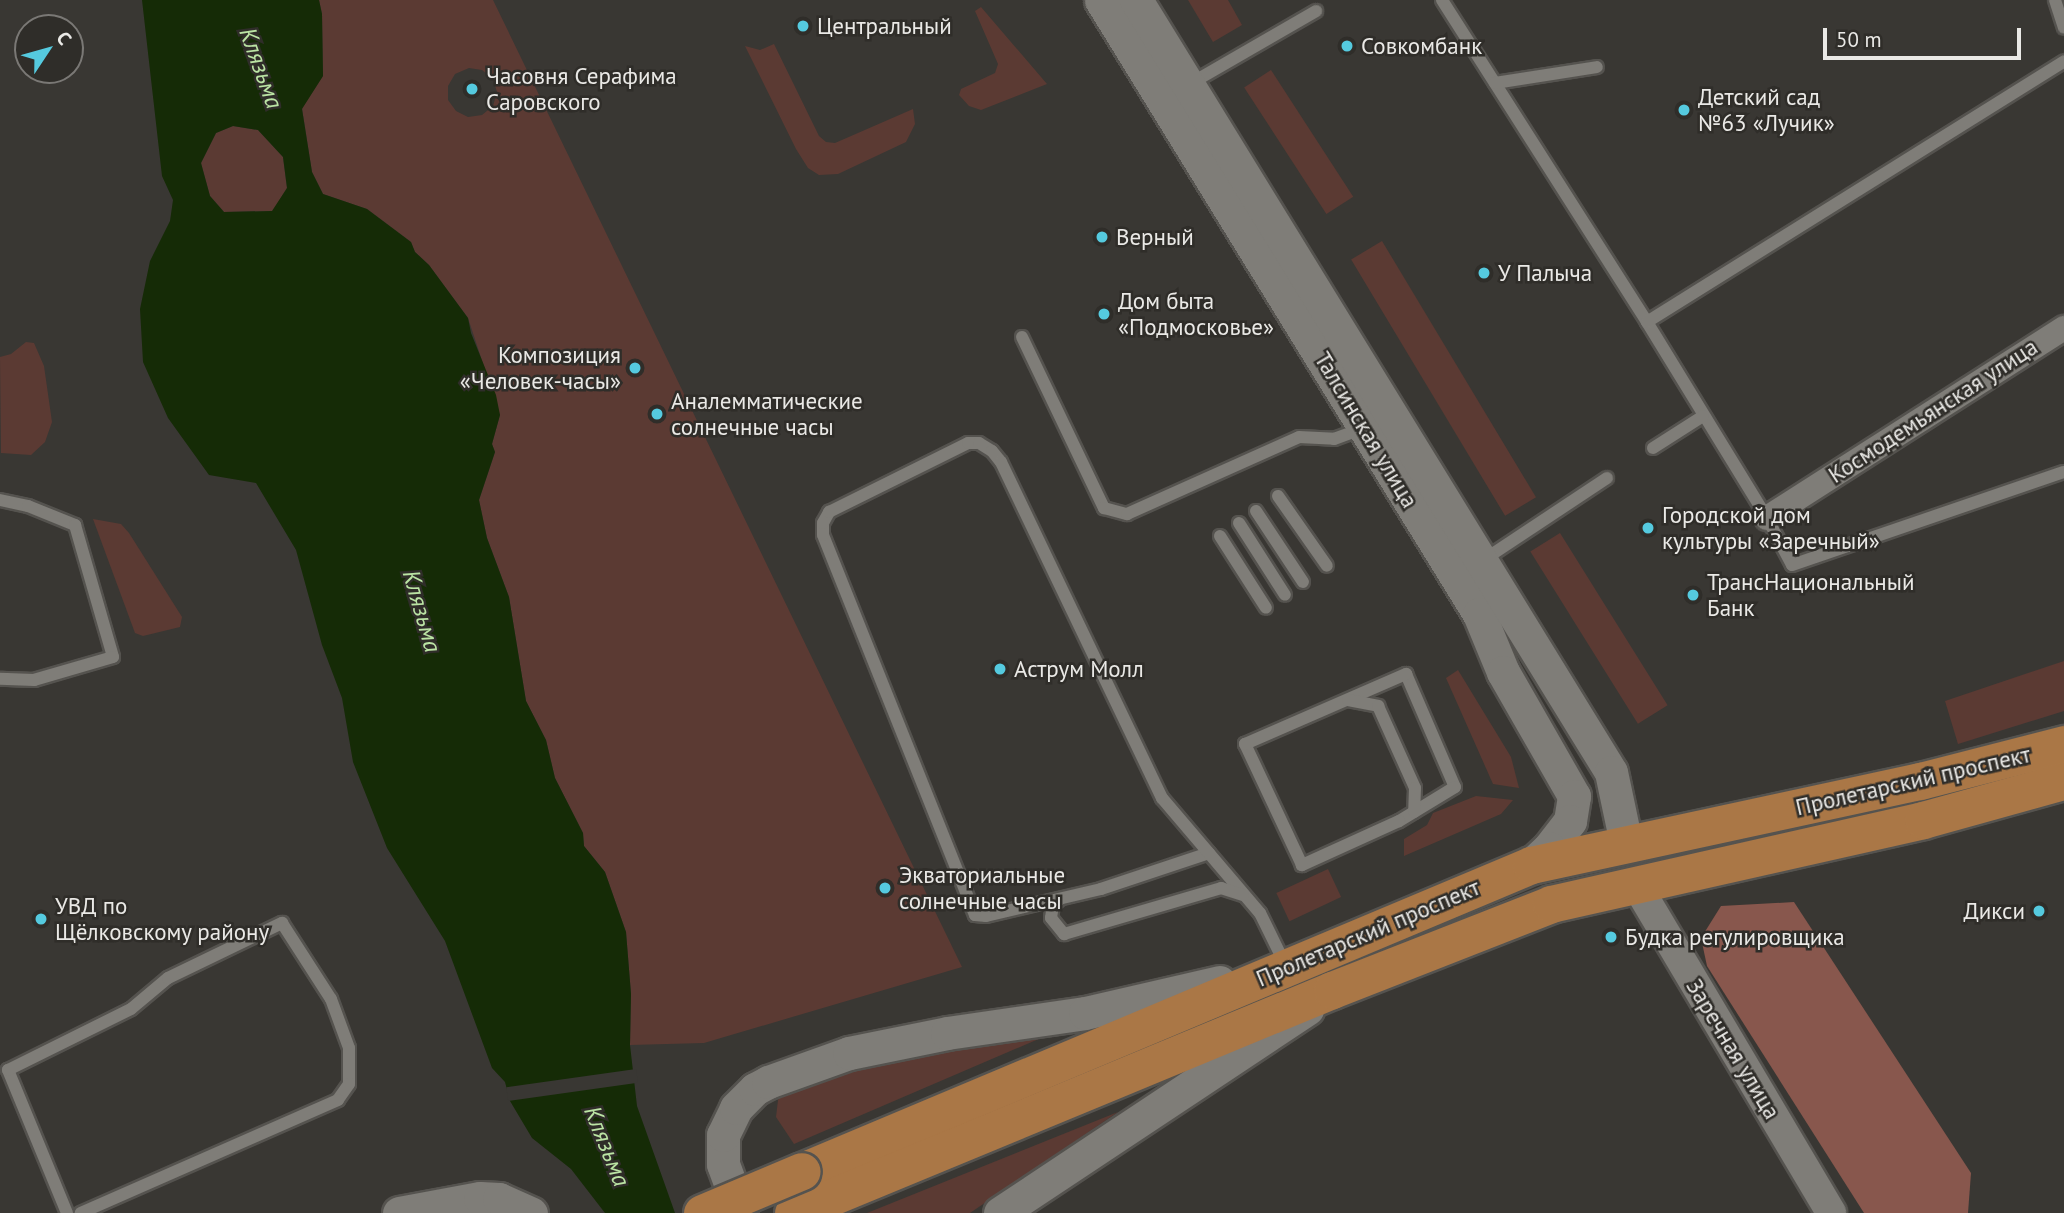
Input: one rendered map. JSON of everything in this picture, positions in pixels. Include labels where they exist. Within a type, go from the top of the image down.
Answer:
[{"type":"main road","name":"Талсинская улица","points":[[1101,0],[1177,95],[1481,561],[1611,772],[1626,843]]},
{"type":"main road","name":"Талсинская улица","points":[[1143,7],[1177,95],[1306,331],[1479,614],[1503,672],[1574,796],[1570,821],[1549,848],[1531,864]]},
{"type":"main road","name":"Пролетарский проспект","points":[[804,1196],[1295,962],[1531,864],[1907,783],[2064,744]]},
{"type":"main road","name":"Пролетарский проспект","points":[[702,1213],[804,1196],[1551,904],[1923,820],[2064,781]]},
{"type":"main road","points":[[1626,843],[1636,884]]},
{"type":"main road","points":[[741,1213],[723,1164],[723,1135],[732,1114],[746,1097],[785,1074],[849,1053],[1141,1002],[1295,962]]},
{"type":"main road","points":[[1000,1213],[1273,1034],[1332,990]]},
{"type":"main road","points":[[398,1213],[480,1198],[499,1199],[531,1213]]},
{"type":"street","name":"Космодемьянская улица","points":[[1767,518],[2064,328]]},
{"type":"street","name":"Заречная улица","points":[[1636,884],[1831,1213]]},
{"type":"lane","points":[[1442,0],[1647,322],[1767,518],[1792,565],[2064,472]]},
{"type":"lane","points":[[2055,0],[2064,28]]},
{"type":"lane","points":[[1201,190],[1177,95],[1316,10]]},
{"type":"lane","points":[[1647,322],[2064,61]]},
{"type":"lane","points":[[1495,83],[1597,67]]},
{"type":"lane","points":[[1247,264],[1306,331]]},
{"type":"lane","points":[[1022,337],[1104,508],[1127,514],[1299,437],[1335,439],[1365,428]]},
{"type":"lane","points":[[1653,448],[1703,416]]},
{"type":"lane","points":[[1209,853],[1101,889],[986,916],[975,915],[824,535],[826,516],[836,506],[968,443],[985,446],[1001,462],[1162,798],[1245,895],[1260,913],[1295,962]]},
{"type":"lane","points":[[1481,561],[1607,478]]},
{"type":"lane","points":[[1278,496],[1327,565]]},
{"type":"lane","points":[[0,500],[28,506],[75,526],[113,657],[34,680],[0,678]]},
{"type":"lane","points":[[1256,511],[1303,582]]},
{"type":"lane","points":[[1239,523],[1285,595]]},
{"type":"lane","points":[[1220,536],[1266,608]]},
{"type":"lane","points":[[1406,674],[1455,787],[1413,812],[1302,864],[1245,744],[1348,699],[1406,674]]},
{"type":"lane","points":[[1348,699],[1378,706],[1415,788],[1413,812]]},
{"type":"lane","points":[[1060,899],[1053,905],[1051,918],[1064,934],[1221,888],[1245,895]]},
{"type":"lane","points":[[67,1213],[8,1070],[131,1009],[168,978],[282,923],[331,999],[349,1048],[349,1084],[338,1100],[80,1213]]},
{"type":"shaded area","points":[[319,0],[493,0],[962,967],[704,1043],[630,1045],[631,994],[626,932],[605,872],[584,846],[583,833],[555,778],[546,740],[526,701],[509,597],[487,538],[479,500],[495,452],[492,444],[500,415],[468,318],[429,265],[415,252],[411,242],[367,209],[323,194],[312,172],[302,108],[323,76],[322,14]],"holes":[[[469,68],[482,70],[493,79],[497,92],[493,106],[482,115],[468,117],[456,111],[448,100],[448,86],[455,74]]]},
{"type":"shaded area","points":[[1188,0],[1228,0],[1242,25],[1213,42]]},
{"type":"shaded area","points":[[981,7],[1047,84],[981,110],[969,106],[959,95],[961,89],[995,73],[998,64],[975,11]]},
{"type":"shaded area","points":[[774,44],[819,136],[826,142],[835,143],[913,109],[915,124],[906,142],[838,174],[819,175],[808,168],[745,46],[760,50]]},
{"type":"shaded area","points":[[1271,70],[1353,197],[1326,214],[1244,87]]},
{"type":"shaded area","points":[[233,126],[258,130],[283,157],[287,188],[273,211],[224,212],[210,196],[201,163],[216,133]]},
{"type":"shaded area","points":[[1382,241],[1536,497],[1505,516],[1351,260]]},
{"type":"shaded area","points":[[26,342],[34,343],[44,366],[52,422],[45,442],[31,455],[1,453],[0,357],[11,354]]},
{"type":"shaded area","points":[[93,519],[121,524],[129,533],[182,617],[180,627],[143,636],[135,633]]},
{"type":"shaded area","points":[[1560,533],[1668,705],[1638,724],[1530,552]]},
{"type":"shaded area","points":[[2064,661],[2064,711],[1958,744],[1945,701]]},
{"type":"shaded area","points":[[1458,670],[1511,757],[1519,788],[1493,784],[1446,678]]},
{"type":"shaded area","points":[[1476,796],[1513,800],[1501,814],[1404,856],[1404,839],[1427,825],[1433,813]]},
{"type":"shaded area","points":[[1328,869],[1341,897],[1289,921],[1276,893]]},
{"type":"shaded area","points":[[1794,902],[1971,1173],[1968,1213],[1864,1213],[1707,966],[1701,938],[1721,906]]},
{"type":"shaded area","points":[[1048,1035],[794,1144],[776,1117],[779,1092],[836,1072],[945,1050]]},
{"type":"shaded area","points":[[1118,1112],[970,1213],[867,1213]]},
{"type":"water","name":"Клязьма","points":[[142,0],[319,0],[322,14],[323,76],[302,109],[312,172],[323,194],[367,209],[411,242],[415,252],[429,265],[468,318],[471,333],[496,395],[500,415],[492,444],[495,452],[479,500],[487,538],[509,597],[526,701],[546,740],[555,778],[583,833],[584,846],[605,872],[626,932],[631,994],[630,1045],[637,1106],[675,1213],[605,1213],[571,1169],[532,1138],[510,1101],[505,1082],[492,1068],[445,941],[387,848],[353,762],[342,698],[322,645],[296,550],[256,483],[209,475],[168,418],[143,362],[140,309],[150,261],[170,221],[173,200],[162,176]],"holes":[[[233,126],[258,130],[283,157],[287,188],[272,211],[224,212],[210,196],[201,163],[216,133]]]},
{"type":"pier","points":[[636,1069],[638,1083],[508,1101],[506,1087]]},
{"type":"place","name":"Центральный","points":[[803,26]]},
{"type":"place","name":"Совкомбанк","points":[[1347,46]]},
{"type":"place","name":"Часовня Серафима Саровского","points":[[472,89]]},
{"type":"place","name":"Детский сад №63 «Лучик»","points":[[1684,110]]},
{"type":"place","name":"Верный","points":[[1102,237]]},
{"type":"place","name":"У Палыча","points":[[1484,273]]},
{"type":"place","name":"Дом быта «Подмосковье»","points":[[1104,314]]},
{"type":"place","name":"Композиция «Человек-часы»","points":[[635,368]]},
{"type":"place","name":"Аналемматические солнечные часы","points":[[657,414]]},
{"type":"place","name":"Городской дом культуры «Заречный»","points":[[1648,528]]},
{"type":"place","name":"ТрансНациональный Банк","points":[[1693,595]]},
{"type":"place","name":"Аструм Молл","points":[[1000,669]]},
{"type":"place","name":"Экваториальные солнечные часы","points":[[885,888]]},
{"type":"place","name":"Дикси","points":[[2039,911]]},
{"type":"place","name":"УВД по Щёлковскому району","points":[[41,919]]},
{"type":"place","name":"Будка регулировщика","points":[[1611,937]]}]
